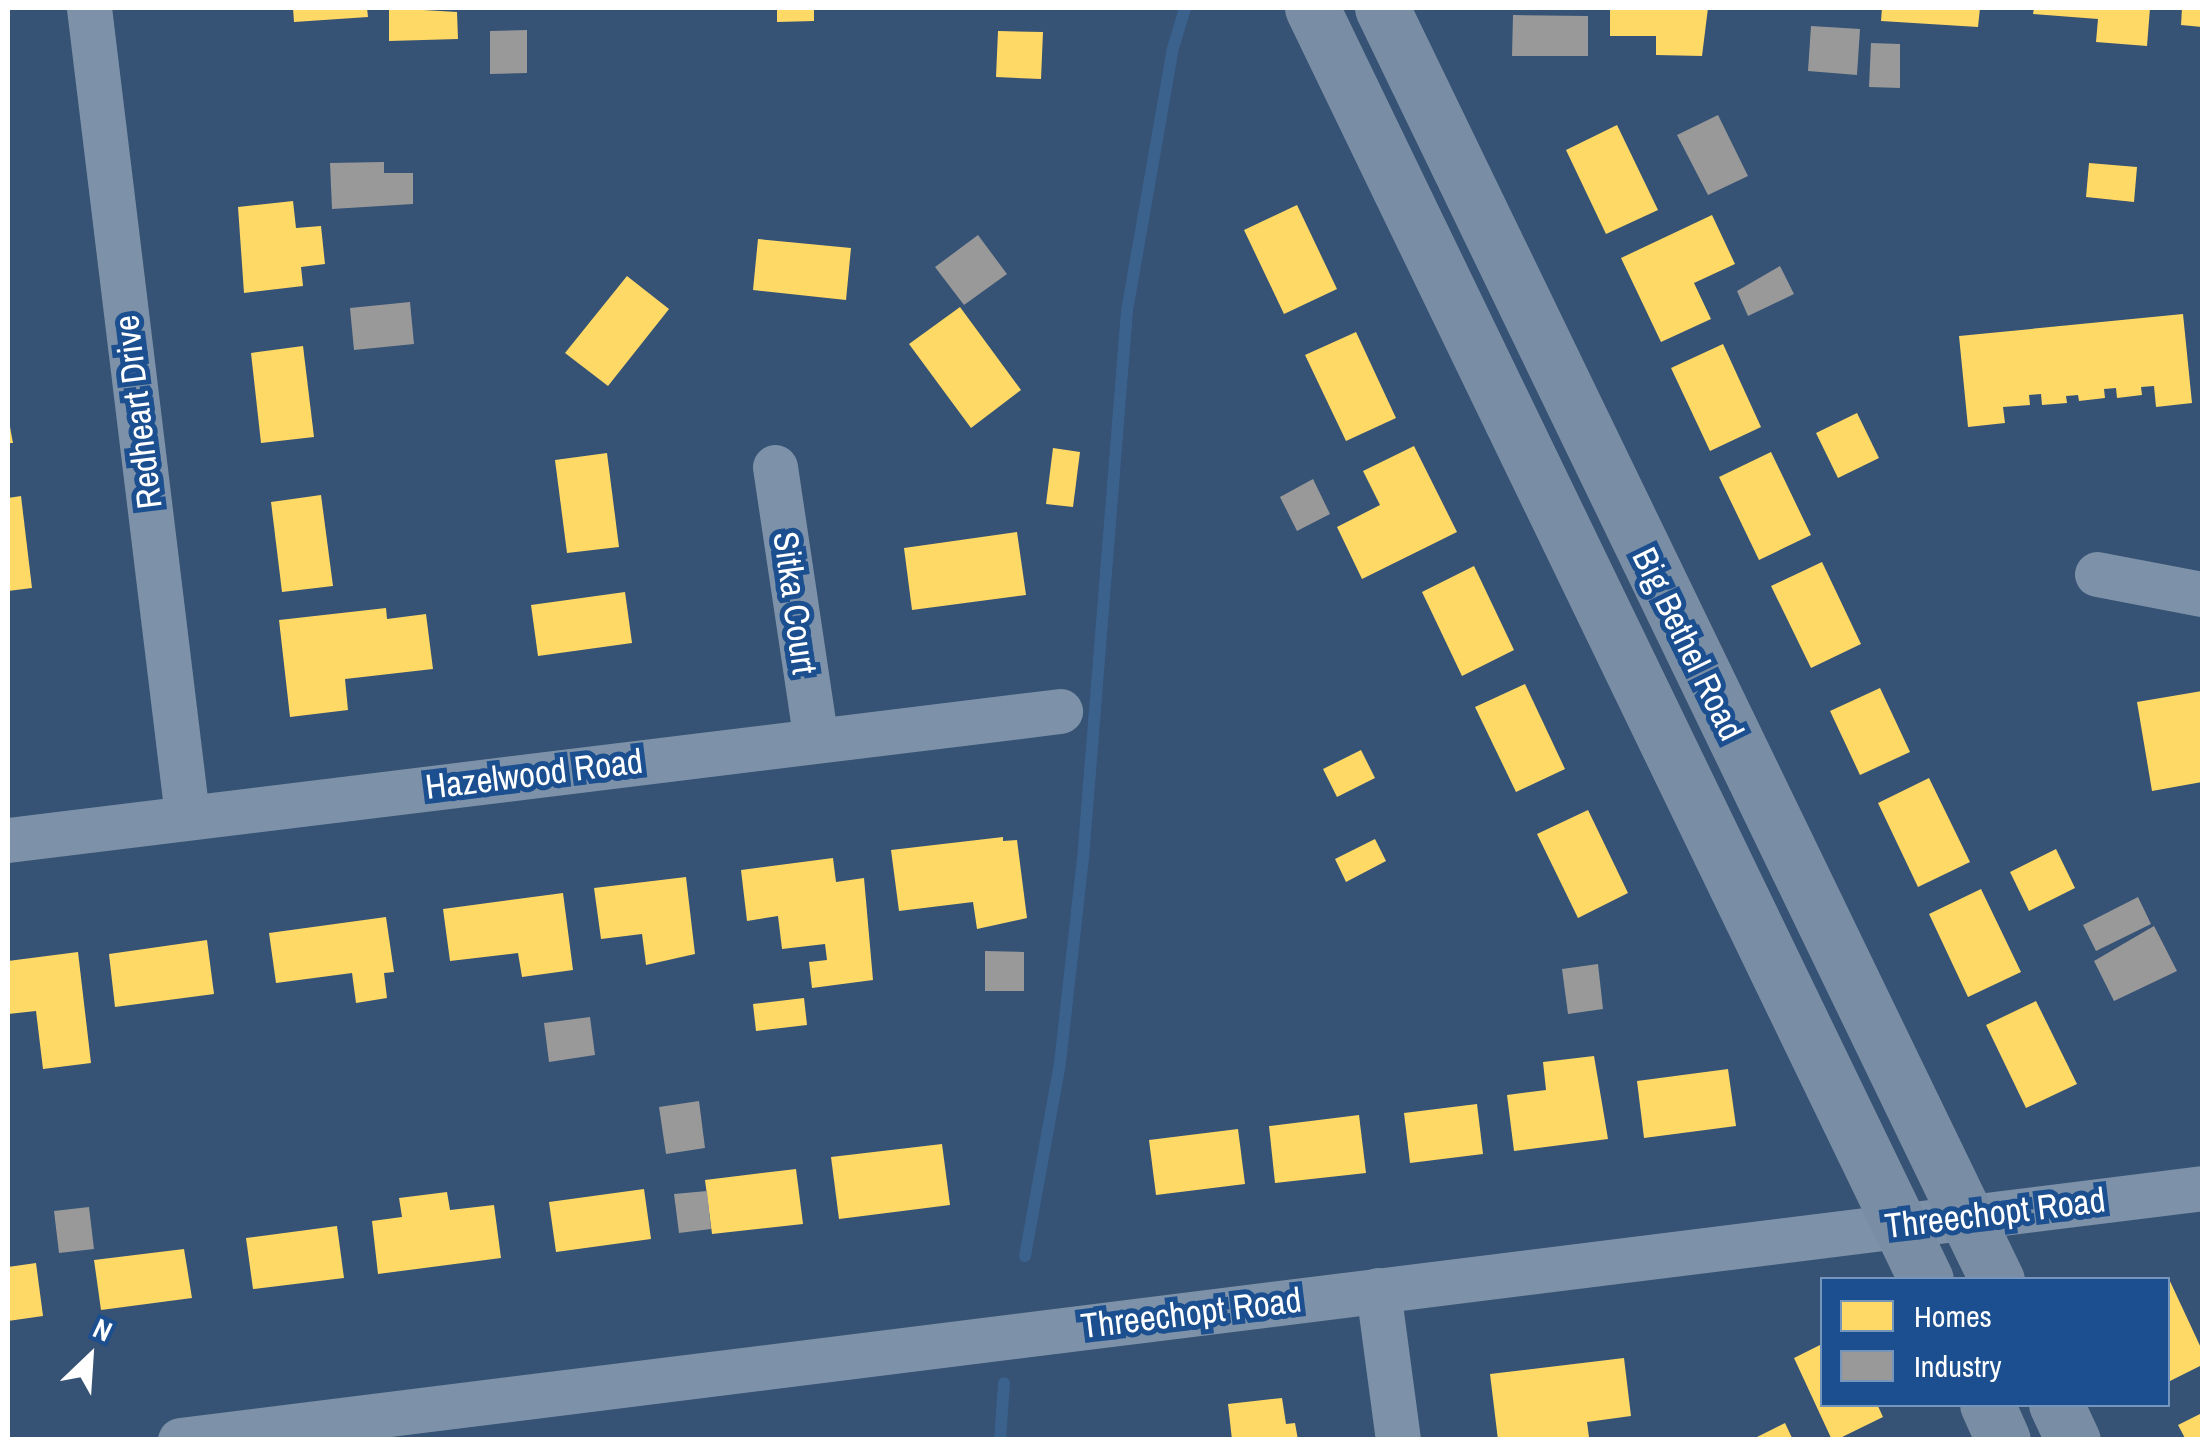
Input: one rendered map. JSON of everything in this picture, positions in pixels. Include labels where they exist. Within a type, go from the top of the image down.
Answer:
[{"type":"main road","name":"Big Bethel Road","points":[[1312,8],[1925,1277]]},
{"type":"main road","name":"Big Bethel Road","points":[[1382,8],[1996,1277]]},
{"type":"main road","points":[[1988,1407],[2004,1440]]},
{"type":"main road","points":[[2057,1407],[2072,1440]]},
{"type":"street","name":"Redheart Drive","points":[[89,8],[187,816]]},
{"type":"street","name":"Sitka Court","points":[[775,467],[816,740]]},
{"type":"street","points":[[2097,574],[2202,594]]},
{"type":"street","name":"Hazelwood Road","points":[[8,840],[1060,711]]},
{"type":"street","name":"Threechopt Road","points":[[180,1440],[2202,1188]]},
{"type":"street","points":[[1378,1290],[1398,1440]]},
{"type":"building: Homes","points":[[293,8],[367,8],[368,17],[294,22]]},
{"type":"building: Homes","points":[[389,8],[457,12],[458,39],[389,41]]},
{"type":"building: Homes","points":[[777,8],[814,8],[814,21],[777,22]]},
{"type":"building: Homes","points":[[1610,8],[1708,8],[1702,56],[1656,55],[1656,36],[1610,36]]},
{"type":"building: Homes","points":[[1882,8],[1980,8],[1978,27],[1881,21]]},
{"type":"building: Homes","points":[[2034,8],[2150,8],[2147,46],[2096,42],[2098,19],[2033,14]]},
{"type":"building: Homes","points":[[2182,8],[2202,8],[2202,27],[2181,25]]},
{"type":"building: Homes","points":[[998,31],[1043,32],[1041,79],[996,77]]},
{"type":"building: Homes","points":[[1617,125],[1658,210],[1606,234],[1566,150]]},
{"type":"building: Homes","points":[[2089,163],[2137,167],[2134,202],[2086,197]]},
{"type":"building: Homes","points":[[293,201],[296,228],[321,226],[325,264],[301,267],[303,286],[244,293],[238,207]]},
{"type":"building: Homes","points":[[1297,205],[1337,289],[1284,314],[1244,230]]},
{"type":"building: Homes","points":[[1712,215],[1735,264],[1694,283],[1711,319],[1661,342],[1621,258]]},
{"type":"building: Homes","points":[[758,239],[851,248],[846,300],[753,290]]},
{"type":"building: Homes","points":[[627,276],[669,309],[608,386],[565,353]]},
{"type":"building: Homes","points":[[960,307],[1021,390],[971,428],[909,344]]},
{"type":"building: Homes","points":[[2183,314],[2192,403],[2156,407],[2154,386],[2141,387],[2142,395],[2117,398],[2116,388],[2104,389],[2105,398],[2079,401],[2078,395],[2066,396],[2067,403],[2042,405],[2041,394],[2029,395],[2030,405],[2003,407],[2005,423],[1968,427],[1959,336]]},
{"type":"building: Homes","points":[[1356,332],[1396,418],[1346,441],[1305,355]]},
{"type":"building: Homes","points":[[1723,344],[1761,427],[1710,451],[1671,368]]},
{"type":"building: Homes","points":[[303,346],[314,437],[261,443],[251,353]]},
{"type":"building: Homes","points":[[1857,413],[1879,458],[1838,478],[1816,433]]},
{"type":"building: Homes","points":[[8,416],[13,443],[8,443]]},
{"type":"building: Homes","points":[[1414,446],[1457,532],[1362,579],[1337,527],[1380,505],[1363,471]]},
{"type":"building: Homes","points":[[1053,448],[1080,452],[1073,507],[1046,504]]},
{"type":"building: Homes","points":[[1771,452],[1811,535],[1759,560],[1719,477]]},
{"type":"building: Homes","points":[[607,453],[619,547],[567,553],[555,460]]},
{"type":"building: Homes","points":[[321,495],[333,586],[282,592],[271,502]]},
{"type":"building: Homes","points":[[21,496],[32,588],[8,591],[8,498]]},
{"type":"building: Homes","points":[[1017,532],[1026,595],[912,610],[904,548]]},
{"type":"building: Homes","points":[[1822,562],[1861,644],[1811,668],[1771,586]]},
{"type":"building: Homes","points":[[1474,566],[1514,650],[1462,676],[1422,592]]},
{"type":"building: Homes","points":[[625,592],[632,643],[538,656],[531,605]]},
{"type":"building: Homes","points":[[386,608],[387,619],[426,614],[433,669],[345,679],[348,710],[290,717],[279,620]]},
{"type":"building: Homes","points":[[1525,684],[1565,769],[1516,792],[1475,707]]},
{"type":"building: Homes","points":[[1880,688],[1910,752],[1860,775],[1830,711]]},
{"type":"building: Homes","points":[[2202,691],[2202,782],[2152,791],[2137,702]]},
{"type":"building: Homes","points":[[1361,750],[1375,778],[1337,797],[1323,769]]},
{"type":"building: Homes","points":[[1929,778],[1970,862],[1918,887],[1878,803]]},
{"type":"building: Homes","points":[[1588,810],[1628,893],[1578,918],[1537,834]]},
{"type":"building: Homes","points":[[1003,837],[1003,841],[1017,840],[1027,918],[977,929],[973,902],[899,911],[891,850]]},
{"type":"building: Homes","points":[[1375,839],[1386,861],[1346,882],[1335,859]]},
{"type":"building: Homes","points":[[2056,849],[2075,888],[2029,911],[2010,872]]},
{"type":"building: Homes","points":[[833,858],[836,882],[864,878],[873,980],[812,988],[809,962],[827,960],[825,944],[782,949],[778,916],[747,921],[741,870]]},
{"type":"building: Homes","points":[[686,877],[695,954],[646,965],[642,934],[601,939],[594,888]]},
{"type":"building: Homes","points":[[1981,889],[2021,972],[1968,997],[1929,914]]},
{"type":"building: Homes","points":[[563,893],[573,970],[522,977],[518,953],[450,961],[443,909]]},
{"type":"building: Homes","points":[[386,917],[394,972],[384,973],[387,998],[356,1003],[352,973],[276,983],[269,933]]},
{"type":"building: Homes","points":[[207,940],[214,994],[115,1007],[109,954]]},
{"type":"building: Homes","points":[[78,952],[91,1063],[43,1069],[36,1011],[8,1014],[8,961]]},
{"type":"building: Homes","points":[[804,998],[807,1025],[756,1031],[753,1004]]},
{"type":"building: Homes","points":[[2036,1001],[2077,1084],[2026,1108],[1986,1025]]},
{"type":"building: Homes","points":[[1594,1056],[1608,1139],[1514,1151],[1507,1095],[1546,1090],[1543,1062]]},
{"type":"building: Homes","points":[[1728,1069],[1736,1126],[1644,1138],[1637,1081]]},
{"type":"building: Homes","points":[[1477,1104],[1483,1154],[1410,1163],[1404,1113]]},
{"type":"building: Homes","points":[[1359,1115],[1366,1173],[1275,1183],[1269,1126]]},
{"type":"building: Homes","points":[[1238,1129],[1245,1184],[1156,1195],[1149,1140]]},
{"type":"building: Homes","points":[[942,1144],[950,1205],[839,1219],[831,1157]]},
{"type":"building: Homes","points":[[796,1169],[803,1224],[712,1234],[705,1180]]},
{"type":"building: Homes","points":[[644,1189],[651,1239],[556,1252],[549,1202]]},
{"type":"building: Homes","points":[[447,1192],[450,1210],[494,1205],[501,1258],[378,1274],[372,1221],[402,1217],[399,1198]]},
{"type":"building: Homes","points":[[337,1226],[344,1278],[253,1289],[246,1238]]},
{"type":"building: Homes","points":[[184,1249],[192,1298],[101,1310],[94,1260]]},
{"type":"building: Homes","points":[[36,1263],[43,1316],[8,1321],[8,1267]]},
{"type":"building: Homes","points":[[2170,1281],[2202,1350],[2202,1365],[2170,1381]]},
{"type":"building: Homes","points":[[1820,1345],[1820,1407],[1878,1407],[1883,1417],[1832,1440],[1794,1358]]},
{"type":"building: Homes","points":[[1624,1358],[1631,1416],[1587,1422],[1589,1437],[1498,1440],[1490,1374]]},
{"type":"building: Homes","points":[[1282,1398],[1286,1424],[1295,1423],[1298,1440],[1232,1440],[1228,1404]]},
{"type":"building: Homes","points":[[2202,1413],[2202,1440],[2186,1440],[2178,1425]]},
{"type":"building: Homes","points":[[1785,1423],[1793,1440],[1751,1440]]},
{"type":"building: Industry","points":[[1513,15],[1588,16],[1588,56],[1512,56]]},
{"type":"building: Industry","points":[[1811,26],[1860,29],[1857,75],[1808,71]]},
{"type":"building: Industry","points":[[527,30],[527,73],[490,74],[490,31]]},
{"type":"building: Industry","points":[[1871,43],[1900,44],[1900,88],[1869,87]]},
{"type":"building: Industry","points":[[1718,115],[1748,176],[1708,195],[1677,135]]},
{"type":"building: Industry","points":[[384,162],[384,173],[413,173],[413,204],[332,209],[330,163]]},
{"type":"building: Industry","points":[[978,235],[1007,274],[964,305],[935,267]]},
{"type":"building: Industry","points":[[1780,266],[1794,294],[1748,316],[1737,291]]},
{"type":"building: Industry","points":[[410,302],[414,344],[354,350],[350,308]]},
{"type":"building: Industry","points":[[1313,479],[1330,514],[1297,531],[1280,497]]},
{"type":"building: Industry","points":[[2138,897],[2151,924],[2096,951],[2083,925]]},
{"type":"building: Industry","points":[[2154,926],[2177,971],[2114,1001],[2094,961]]},
{"type":"building: Industry","points":[[985,951],[1024,952],[1024,991],[985,991]]},
{"type":"building: Industry","points":[[1598,964],[1603,1009],[1568,1014],[1562,969]]},
{"type":"building: Industry","points":[[590,1017],[595,1055],[549,1062],[544,1023]]},
{"type":"building: Industry","points":[[699,1101],[705,1148],[666,1154],[659,1107]]},
{"type":"building: Industry","points":[[707,1191],[711,1229],[679,1233],[674,1194]]},
{"type":"building: Industry","points":[[89,1207],[94,1249],[59,1253],[54,1211]]},
{"type":"waterway","points":[[1025,1256],[1060,1063],[1083,859],[1127,311],[1172,52],[1185,8]]},
{"type":"waterway","points":[[1000,1440],[1004,1383]]}]
